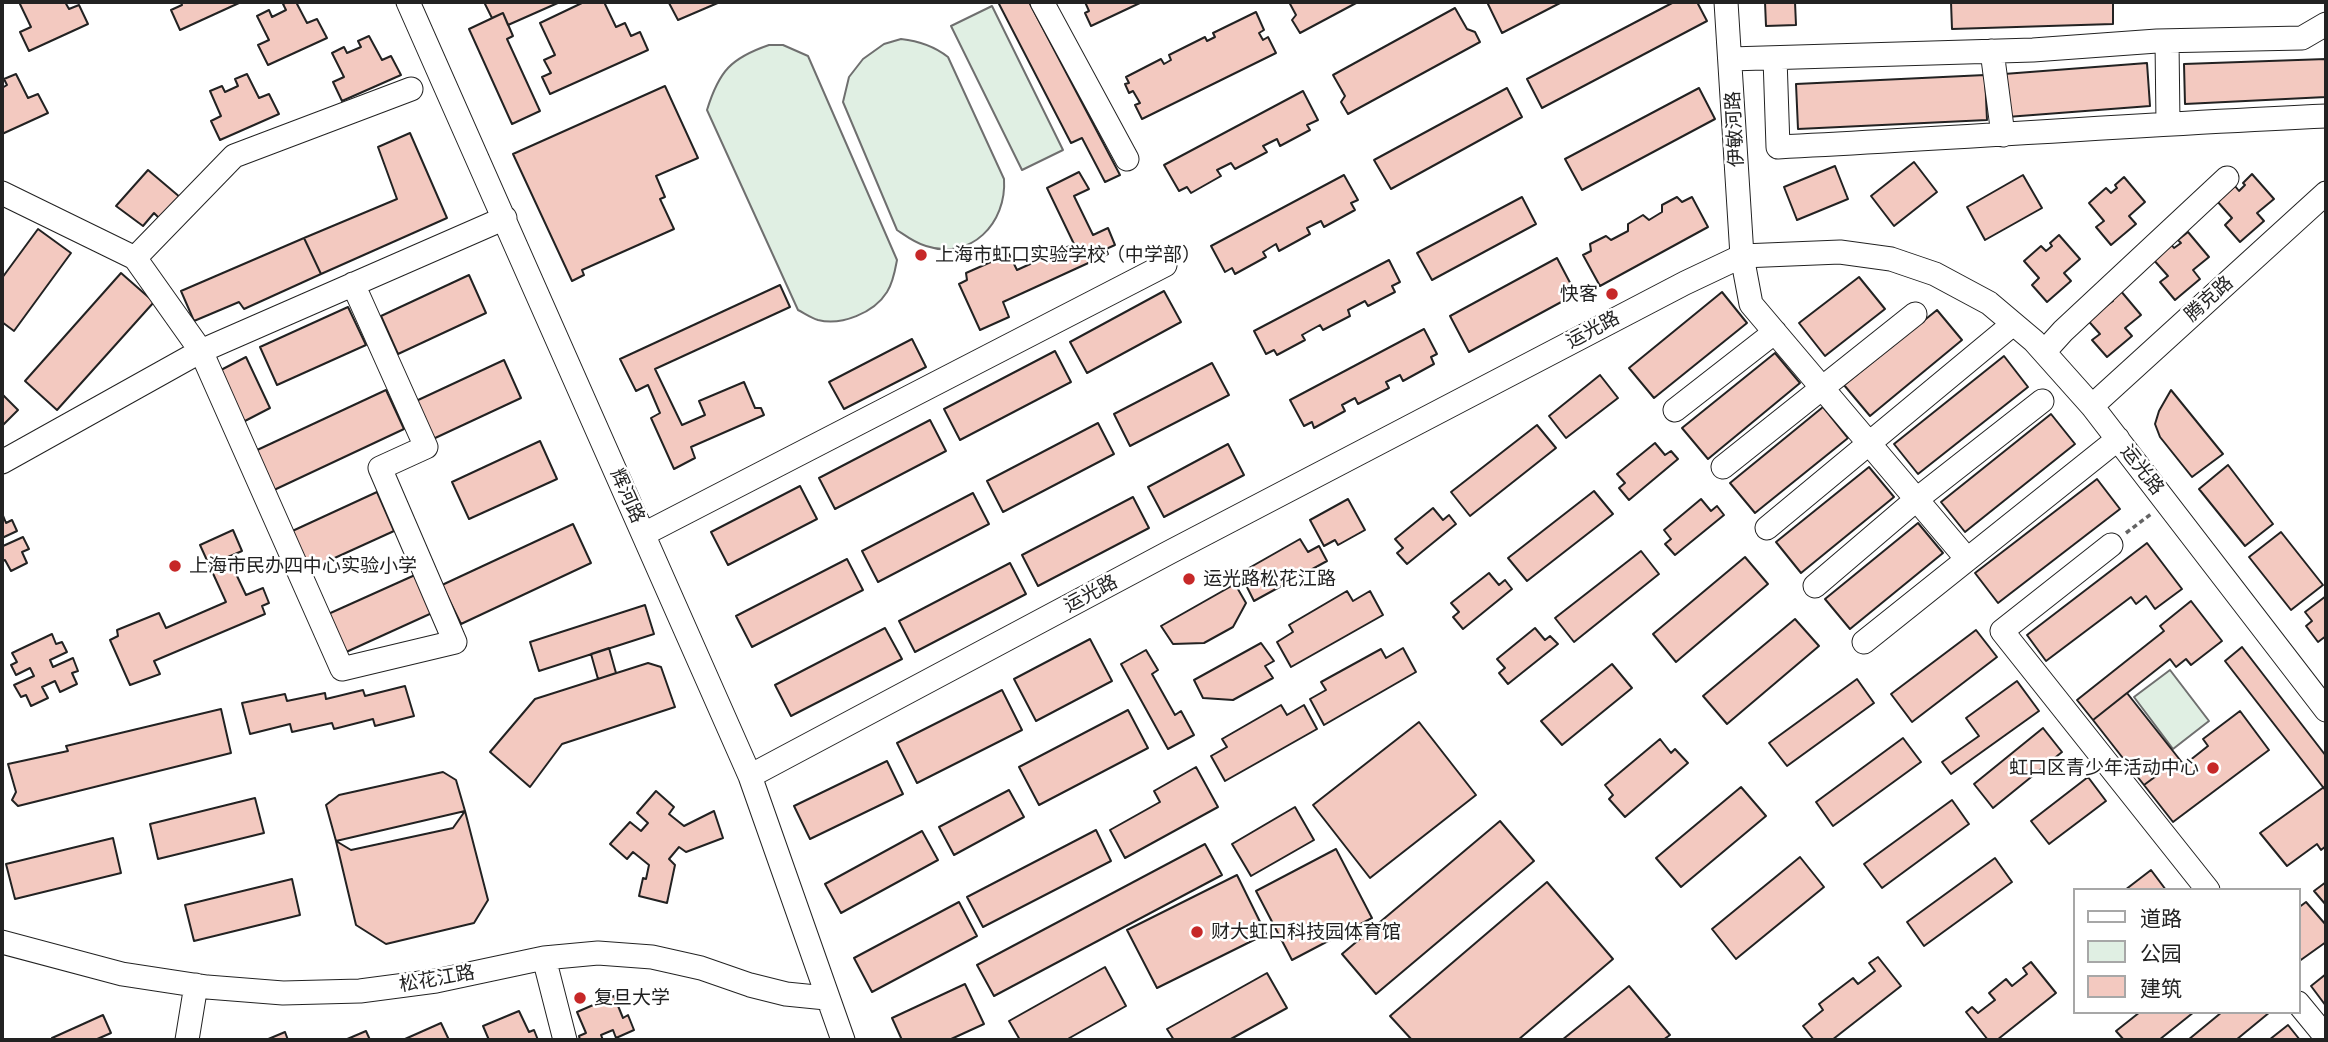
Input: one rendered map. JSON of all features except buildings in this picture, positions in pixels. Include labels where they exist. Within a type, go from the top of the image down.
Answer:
[{"type":"street","name":"辉河路","points":[[408,2],[751,776],[826,998]]},
{"type":"street","points":[[1042,2],[1127,159]]},
{"type":"street","name":"伊敏河路","points":[[1726,2],[1742,256],[1751,304],[1967,559]]},
{"type":"street","points":[[1731,59],[2302,38],[2326,24]]},
{"type":"street","points":[[2167,41],[2168,123]]},
{"type":"street","points":[[1992,51],[2003,135]]},
{"type":"street","points":[[1775,58],[1778,147],[2326,116]]},
{"type":"street","points":[[135,258],[234,156],[411,89]]},
{"type":"street","points":[[2044,352],[2063,331],[2227,178]]},
{"type":"street","points":[[2,193],[135,258],[201,351],[342,669],[456,642],[380,468],[426,447],[353,284]]},
{"type":"street","name":"腾克路","points":[[2092,405],[2326,193]]},
{"type":"street","points":[[2,462],[201,351],[505,218]]},
{"type":"street","name":"运光路","points":[[751,776],[1170,552],[1685,283],[1742,256],[1840,251],[1891,259],[1935,274],[1989,303],[2044,352],[2092,405],[2326,710]]},
{"type":"street","points":[[644,534],[1165,264]]},
{"type":"street","points":[[1723,467],[1915,314]]},
{"type":"street","points":[[1767,528],[2013,324]]},
{"type":"street","points":[[1675,410],[1775,332]]},
{"type":"street","points":[[1815,586],[1917,499],[2042,401]]},
{"type":"street","points":[[1864,642],[2118,439]]},
{"type":"street","points":[[2111,545],[2002,631],[2206,888]]},
{"type":"street","name":"松花江路","points":[[2,942],[122,974],[196,985],[283,993],[360,990],[436,981],[544,958],[598,953],[652,957],[701,968],[774,991],[826,998]]},
{"type":"street","points":[[544,958],[565,1040]]},
{"type":"street","points":[[187,1040],[196,985]]},
{"type":"street","points":[[826,998],[843,1040]]},
{"type":"street","points":[[2300,1006],[2326,1038]]},
{"type":"path","points":[[2111,545],[2166,501]]},
{"type":"green space","points":[[992,6],[1063,150],[1022,170],[951,26]]},
{"type":"green space","points":[[901,39],[926,45],[948,57],[1004,179],[1003,195],[993,223],[983,235],[958,248],[926,246],[897,230],[843,102],[849,77],[863,59],[884,44]]},
{"type":"green space","points":[[769,45],[783,45],[808,56],[897,260],[887,292],[866,312],[847,319],[818,320],[798,310],[707,110],[716,85],[728,68],[745,55]]},
{"type":"green space","points":[[2170,670],[2209,721],[2173,749],[2134,697]]},
{"type":"place","name":"上海市虹口实验学校（中学部）","points":[[921,255]]},
{"type":"place","name":"快客","points":[[1612,294]]},
{"type":"place","name":"上海市民办四中心实验小学","points":[[175,566]]},
{"type":"place","name":"运光路松花江路","points":[[1189,579]]},
{"type":"place","name":"虹口区青少年活动中心","points":[[2213,768]]},
{"type":"place","name":"财大虹口科技园体育馆","points":[[1197,932]]},
{"type":"place","name":"复旦大学","points":[[580,998]]}]
